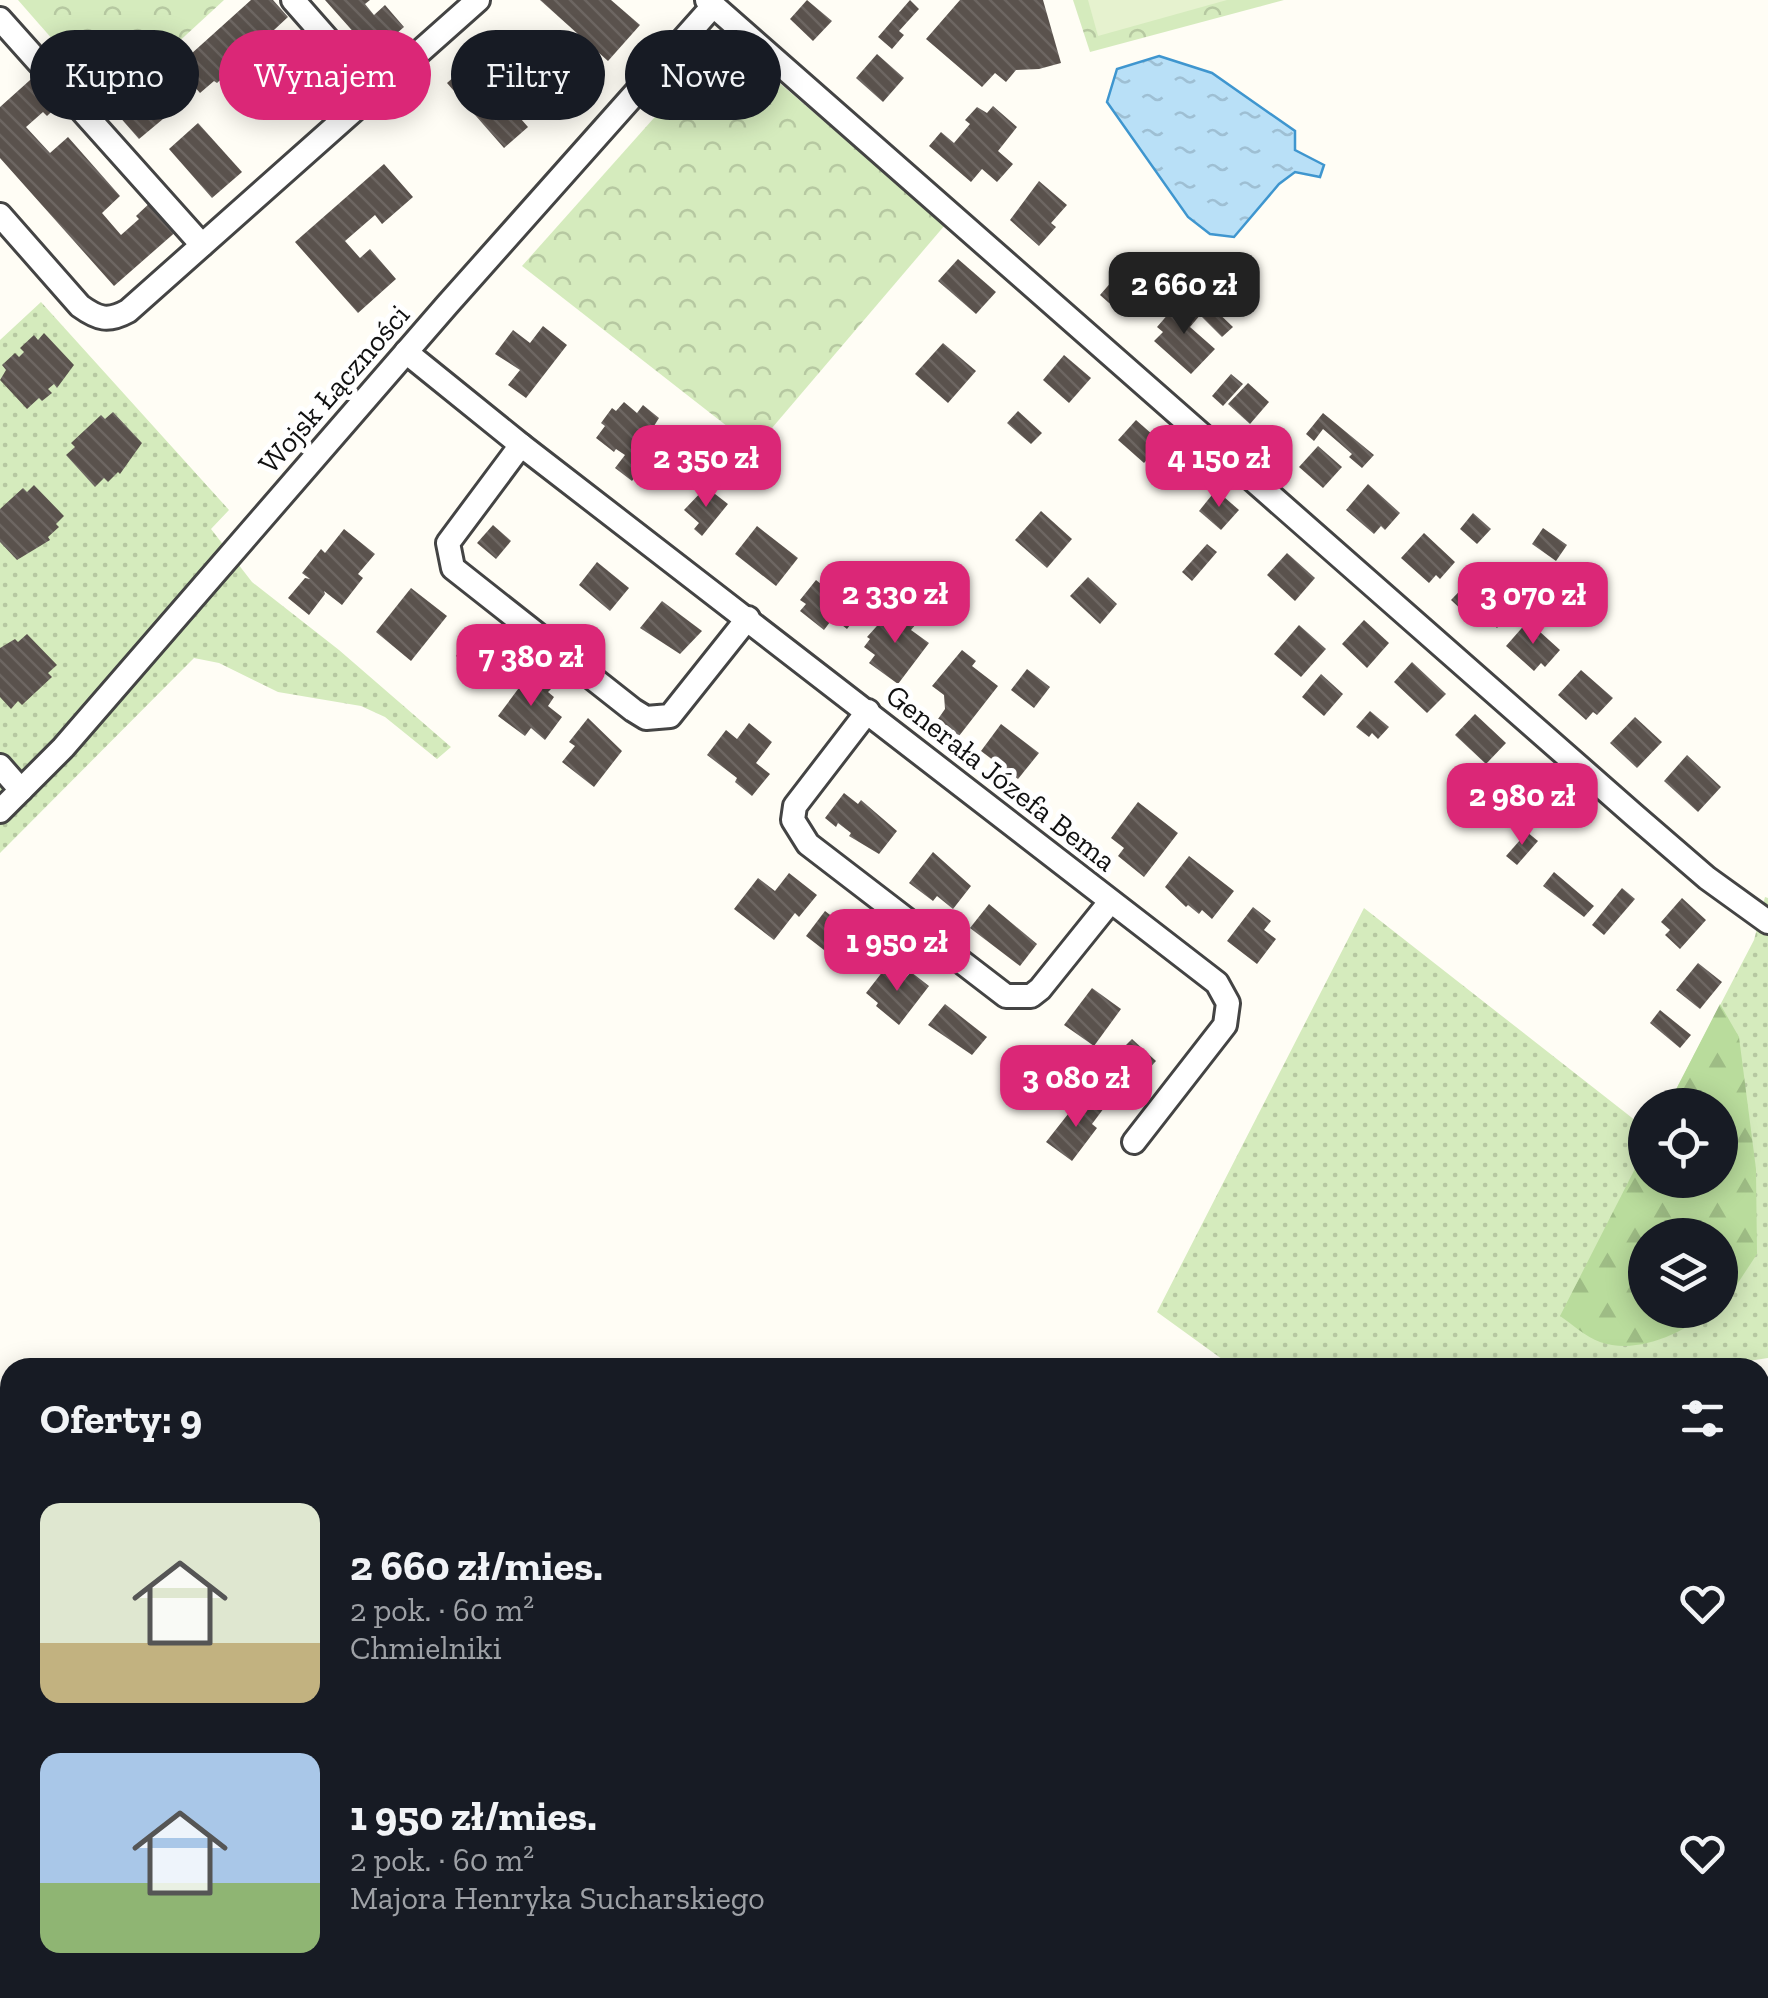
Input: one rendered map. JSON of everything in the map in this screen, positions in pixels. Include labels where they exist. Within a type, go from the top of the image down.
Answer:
[{"type":"street","points":[[292,0],[319,30]]},
{"type":"street","points":[[431,42],[478,0]]},
{"type":"street","points":[[710,3],[1707,878],[1768,922]]},
{"type":"street","name":"Wojsk Łączności","points":[[0,811],[64,748],[710,3]]},
{"type":"street","points":[[0,19],[202,245]]},
{"type":"street","points":[[0,216],[80,306],[95,317],[112,320],[128,311],[343,120]]},
{"type":"street","name":"Generała Józefa Bema","points":[[406,352],[1217,983],[1228,1003],[1225,1026],[1134,1142]]},
{"type":"street","points":[[522,445],[448,543],[452,568],[633,710],[646,718],[670,716],[748,618]]},
{"type":"street","points":[[868,711],[794,806],[794,820],[808,844],[1006,996],[1031,996],[1040,990],[1110,902]]},
{"type":"street","points":[[0,766],[21,790]]},
{"type":"green space","points":[[18,0],[224,0],[191,30],[44,30]]},
{"type":"green space","points":[[1073,0],[1284,0],[1090,52]]},
{"type":"green space","points":[[1088,0],[1227,0],[1098,36]]},
{"type":"green space","points":[[781,84],[945,225],[755,448],[522,266],[652,120],[781,120]]},
{"type":"green space","points":[[41,302],[229,510],[211,529],[252,582],[339,650],[451,747],[437,759],[385,717],[361,706],[278,692],[219,663],[194,658],[0,853],[0,340]]},
{"type":"green space","points":[[1765,897],[1768,898],[1768,1358],[1221,1358],[1157,1312],[1364,908],[1628,1115],[1628,1198],[1738,1198],[1738,1088],[1677,1088],[1754,940]]},
{"type":"green space","points":[[1720,1004],[1739,1037],[1756,1169],[1757,1254],[1738,1283],[1738,1218],[1628,1218],[1628,1328],[1686,1328],[1644,1344],[1600,1342],[1560,1316],[1628,1182],[1628,1198],[1738,1198],[1738,1088],[1677,1088]]},
{"type":"water","points":[[1159,56],[1212,73],[1295,131],[1295,150],[1324,165],[1320,177],[1295,172],[1279,184],[1234,237],[1210,234],[1188,217],[1107,102],[1117,69]]},
{"type":"building","points":[[251,0],[273,0],[288,17],[274,30],[219,30],[219,81],[200,93],[199,47]]},
{"type":"building","points":[[325,0],[370,0],[365,4],[374,15],[385,5],[404,27],[401,30],[352,30]]},
{"type":"building","points":[[540,0],[611,0],[640,25],[636,30],[625,30],[625,42],[608,61],[605,30],[573,30]]},
{"type":"building","points":[[807,0],[832,21],[813,41],[790,19]]},
{"type":"building","points":[[910,0],[919,9],[899,31],[904,35],[892,49],[878,37]]},
{"type":"building","points":[[960,0],[1043,0],[1061,63],[1016,70],[1006,82],[995,73],[982,87],[926,39]]},
{"type":"building","points":[[877,54],[904,78],[883,102],[856,78]]},
{"type":"building","points":[[30,80],[30,120],[34,120],[26,127],[50,153],[68,137],[120,196],[102,213],[121,235],[153,200],[179,229],[114,286],[0,158],[0,107]]},
{"type":"building","points":[[993,106],[1017,127],[998,151],[1013,164],[997,182],[982,169],[971,182],[929,146],[941,132],[954,143],[970,124],[965,120],[977,107],[987,113]]},
{"type":"building","points":[[122,120],[162,120],[139,139]]},
{"type":"building","points":[[479,120],[522,120],[528,127],[504,148]]},
{"type":"building","points":[[198,123],[242,172],[212,198],[169,149]]},
{"type":"building","points":[[384,164],[413,197],[382,224],[375,215],[345,241],[360,258],[370,249],[396,279],[358,313],[295,242]]},
{"type":"building","points":[[1039,181],[1067,205],[1051,223],[1056,227],[1039,246],[1010,220]]},
{"type":"building","points":[[958,259],[996,292],[976,314],[938,281]]},
{"type":"building","points":[[1127,264],[1159,285],[1131,316],[1100,295]]},
{"type":"building","points":[[1183,297],[1201,314],[1190,327],[1215,349],[1191,374],[1154,341],[1163,332],[1157,327]]},
{"type":"building","points":[[1212,307],[1233,327],[1222,337],[1202,317]]},
{"type":"building","points":[[543,326],[567,345],[526,398],[508,385],[520,370],[495,354],[513,330],[530,343]]},
{"type":"building","points":[[44,333],[74,365],[57,388],[54,384],[48,389],[52,393],[27,409],[0,380],[6,370],[2,365],[15,353],[19,357],[24,352],[20,348],[34,335],[38,340]]},
{"type":"building","points":[[943,343],[976,371],[948,403],[915,374]]},
{"type":"building","points":[[1064,355],[1091,378],[1069,403],[1043,380]]},
{"type":"building","points":[[1231,374],[1243,384],[1223,406],[1212,396]]},
{"type":"building","points":[[1248,383],[1269,402],[1250,424],[1228,404]]},
{"type":"building","points":[[624,402],[637,413],[643,405],[659,418],[654,426],[667,436],[632,481],[615,468],[625,455],[596,438],[612,408],[616,411]]},
{"type":"building","points":[[1018,411],[1042,433],[1031,444],[1007,423]]},
{"type":"building","points":[[113,412],[142,443],[120,474],[108,482],[104,478],[95,487],[66,455],[75,447],[71,443],[101,415],[105,419]]},
{"type":"building","points":[[1323,413],[1374,455],[1362,468],[1323,429],[1314,441],[1306,434]]},
{"type":"building","points":[[1136,420],[1162,443],[1144,463],[1118,440]]},
{"type":"building","points":[[1318,446],[1342,467],[1323,488],[1299,467]]},
{"type":"building","points":[[1368,484],[1400,513],[1385,530],[1381,526],[1374,534],[1346,510]]},
{"type":"building","points":[[34,485],[64,516],[48,537],[50,540],[17,560],[0,542],[0,509],[23,488],[27,492]]},
{"type":"building","points":[[706,487],[728,504],[702,536],[694,529],[699,523],[684,510]]},
{"type":"building","points":[[1216,490],[1239,510],[1221,530],[1199,511]]},
{"type":"building","points":[[1041,511],[1072,539],[1047,568],[1015,540]]},
{"type":"building","points":[[1473,513],[1491,529],[1477,544],[1460,529]]},
{"type":"building","points":[[493,525],[511,541],[496,559],[477,543]]},
{"type":"building","points":[[757,526],[798,558],[776,586],[735,554]]},
{"type":"building","points":[[1543,528],[1567,545],[1556,561],[1532,544]]},
{"type":"building","points":[[344,529],[375,554],[358,574],[363,578],[342,605],[324,591],[309,615],[288,598],[305,578],[310,579],[302,573],[321,549],[325,553]]},
{"type":"building","points":[[1424,533],[1455,562],[1440,579],[1436,575],[1429,583],[1401,558]]},
{"type":"building","points":[[1207,544],[1217,552],[1192,581],[1182,572]]},
{"type":"building","points":[[1287,553],[1315,578],[1295,601],[1267,575]]},
{"type":"building","points":[[597,562],[629,588],[610,611],[579,585]]},
{"type":"building","points":[[833,569],[857,588],[849,598],[863,608],[847,629],[833,618],[824,630],[800,611],[806,604],[800,600],[816,580],[821,584]]},
{"type":"building","points":[[1474,576],[1513,611],[1497,628],[1486,618],[1479,626],[1451,600]]},
{"type":"building","points":[[1088,577],[1117,604],[1100,624],[1070,596]]},
{"type":"building","points":[[411,588],[447,616],[411,661],[376,632]]},
{"type":"building","points":[[662,601],[702,631],[680,654],[640,628]]},
{"type":"building","points":[[894,607],[916,624],[911,630],[929,643],[898,684],[869,663],[875,655],[864,647],[870,639],[867,637]]},
{"type":"building","points":[[1364,620],[1389,643],[1367,668],[1342,644]]},
{"type":"building","points":[[1528,621],[1560,650],[1545,667],[1541,663],[1534,671],[1506,646]]},
{"type":"building","points":[[1299,625],[1326,649],[1301,677],[1274,654]]},
{"type":"building","points":[[27,634],[57,665],[48,673],[52,677],[22,705],[18,701],[11,709],[0,697],[0,648]]},
{"type":"building","points":[[470,637],[501,661],[498,665],[506,671],[493,687],[478,676],[473,682],[460,672],[466,664],[456,656]]},
{"type":"building","points":[[962,650],[976,661],[972,666],[998,686],[959,736],[938,719],[945,709],[944,695],[932,686]]},
{"type":"building","points":[[1412,662],[1446,694],[1427,713],[1394,682]]},
{"type":"building","points":[[1027,669],[1050,687],[1034,708],[1011,690]]},
{"type":"building","points":[[1581,670],[1613,698],[1597,715],[1593,712],[1586,720],[1558,695]]},
{"type":"building","points":[[530,673],[551,689],[548,692],[554,697],[548,706],[562,717],[545,740],[531,728],[525,736],[498,716]]},
{"type":"building","points":[[1321,674],[1343,694],[1324,716],[1302,697]]},
{"type":"building","points":[[1370,711],[1389,727],[1378,739],[1356,727]]},
{"type":"building","points":[[1475,714],[1506,743],[1486,764],[1455,735]]},
{"type":"building","points":[[1635,717],[1662,742],[1637,768],[1610,743]]},
{"type":"building","points":[[588,718],[622,751],[594,787],[562,762],[575,746],[569,742]]},
{"type":"building","points":[[749,723],[772,742],[756,763],[770,774],[752,796],[735,782],[737,778],[707,755],[726,730],[737,739]]},
{"type":"building","points":[[1001,724],[1039,753],[1018,779],[981,751]]},
{"type":"building","points":[[1687,755],[1721,787],[1698,812],[1664,781]]},
{"type":"building","points":[[1534,770],[1558,791],[1537,815],[1513,793]]},
{"type":"building","points":[[1482,790],[1499,804],[1487,818],[1470,804]]},
{"type":"building","points":[[844,793],[858,804],[861,800],[897,831],[879,854],[849,836],[851,833],[838,823],[836,827],[825,818]]},
{"type":"building","points":[[1138,802],[1178,833],[1144,877],[1118,856],[1124,848],[1111,838]]},
{"type":"building","points":[[1527,832],[1538,841],[1517,865],[1506,856]]},
{"type":"building","points":[[933,852],[971,886],[953,909],[937,896],[933,901],[909,883]]},
{"type":"building","points":[[1189,856],[1234,891],[1212,919],[1202,910],[1199,914],[1186,907],[1165,887]]},
{"type":"building","points":[[1554,872],[1594,906],[1584,917],[1543,886]]},
{"type":"building","points":[[789,873],[817,895],[799,917],[795,913],[774,940],[734,909],[758,878],[775,891]]},
{"type":"building","points":[[1622,888],[1635,899],[1604,935],[1592,925]]},
{"type":"building","points":[[1682,898],[1706,920],[1680,949],[1665,935],[1670,930],[1661,922]]},
{"type":"building","points":[[989,904],[1037,944],[1020,966],[970,928]]},
{"type":"building","points":[[1253,907],[1271,921],[1264,930],[1276,939],[1257,964],[1227,941]]},
{"type":"building","points":[[825,911],[861,939],[842,964],[806,936]]},
{"type":"building","points":[[1698,963],[1722,982],[1700,1009],[1676,990]]},
{"type":"building","points":[[887,966],[904,980],[911,972],[929,986],[899,1025],[866,993]]},
{"type":"building","points":[[1092,988],[1121,1009],[1094,1046],[1064,1025]]},
{"type":"building","points":[[945,1004],[987,1037],[972,1055],[928,1025]]},
{"type":"building","points":[[1660,1010],[1691,1035],[1680,1048],[1650,1023]]},
{"type":"building","points":[[1132,1039],[1156,1061],[1132,1087],[1105,1066]]},
{"type":"building","points":[[1089,1097],[1104,1108],[1092,1124],[1097,1128],[1072,1161],[1046,1142],[1072,1109],[1077,1113]]}]
